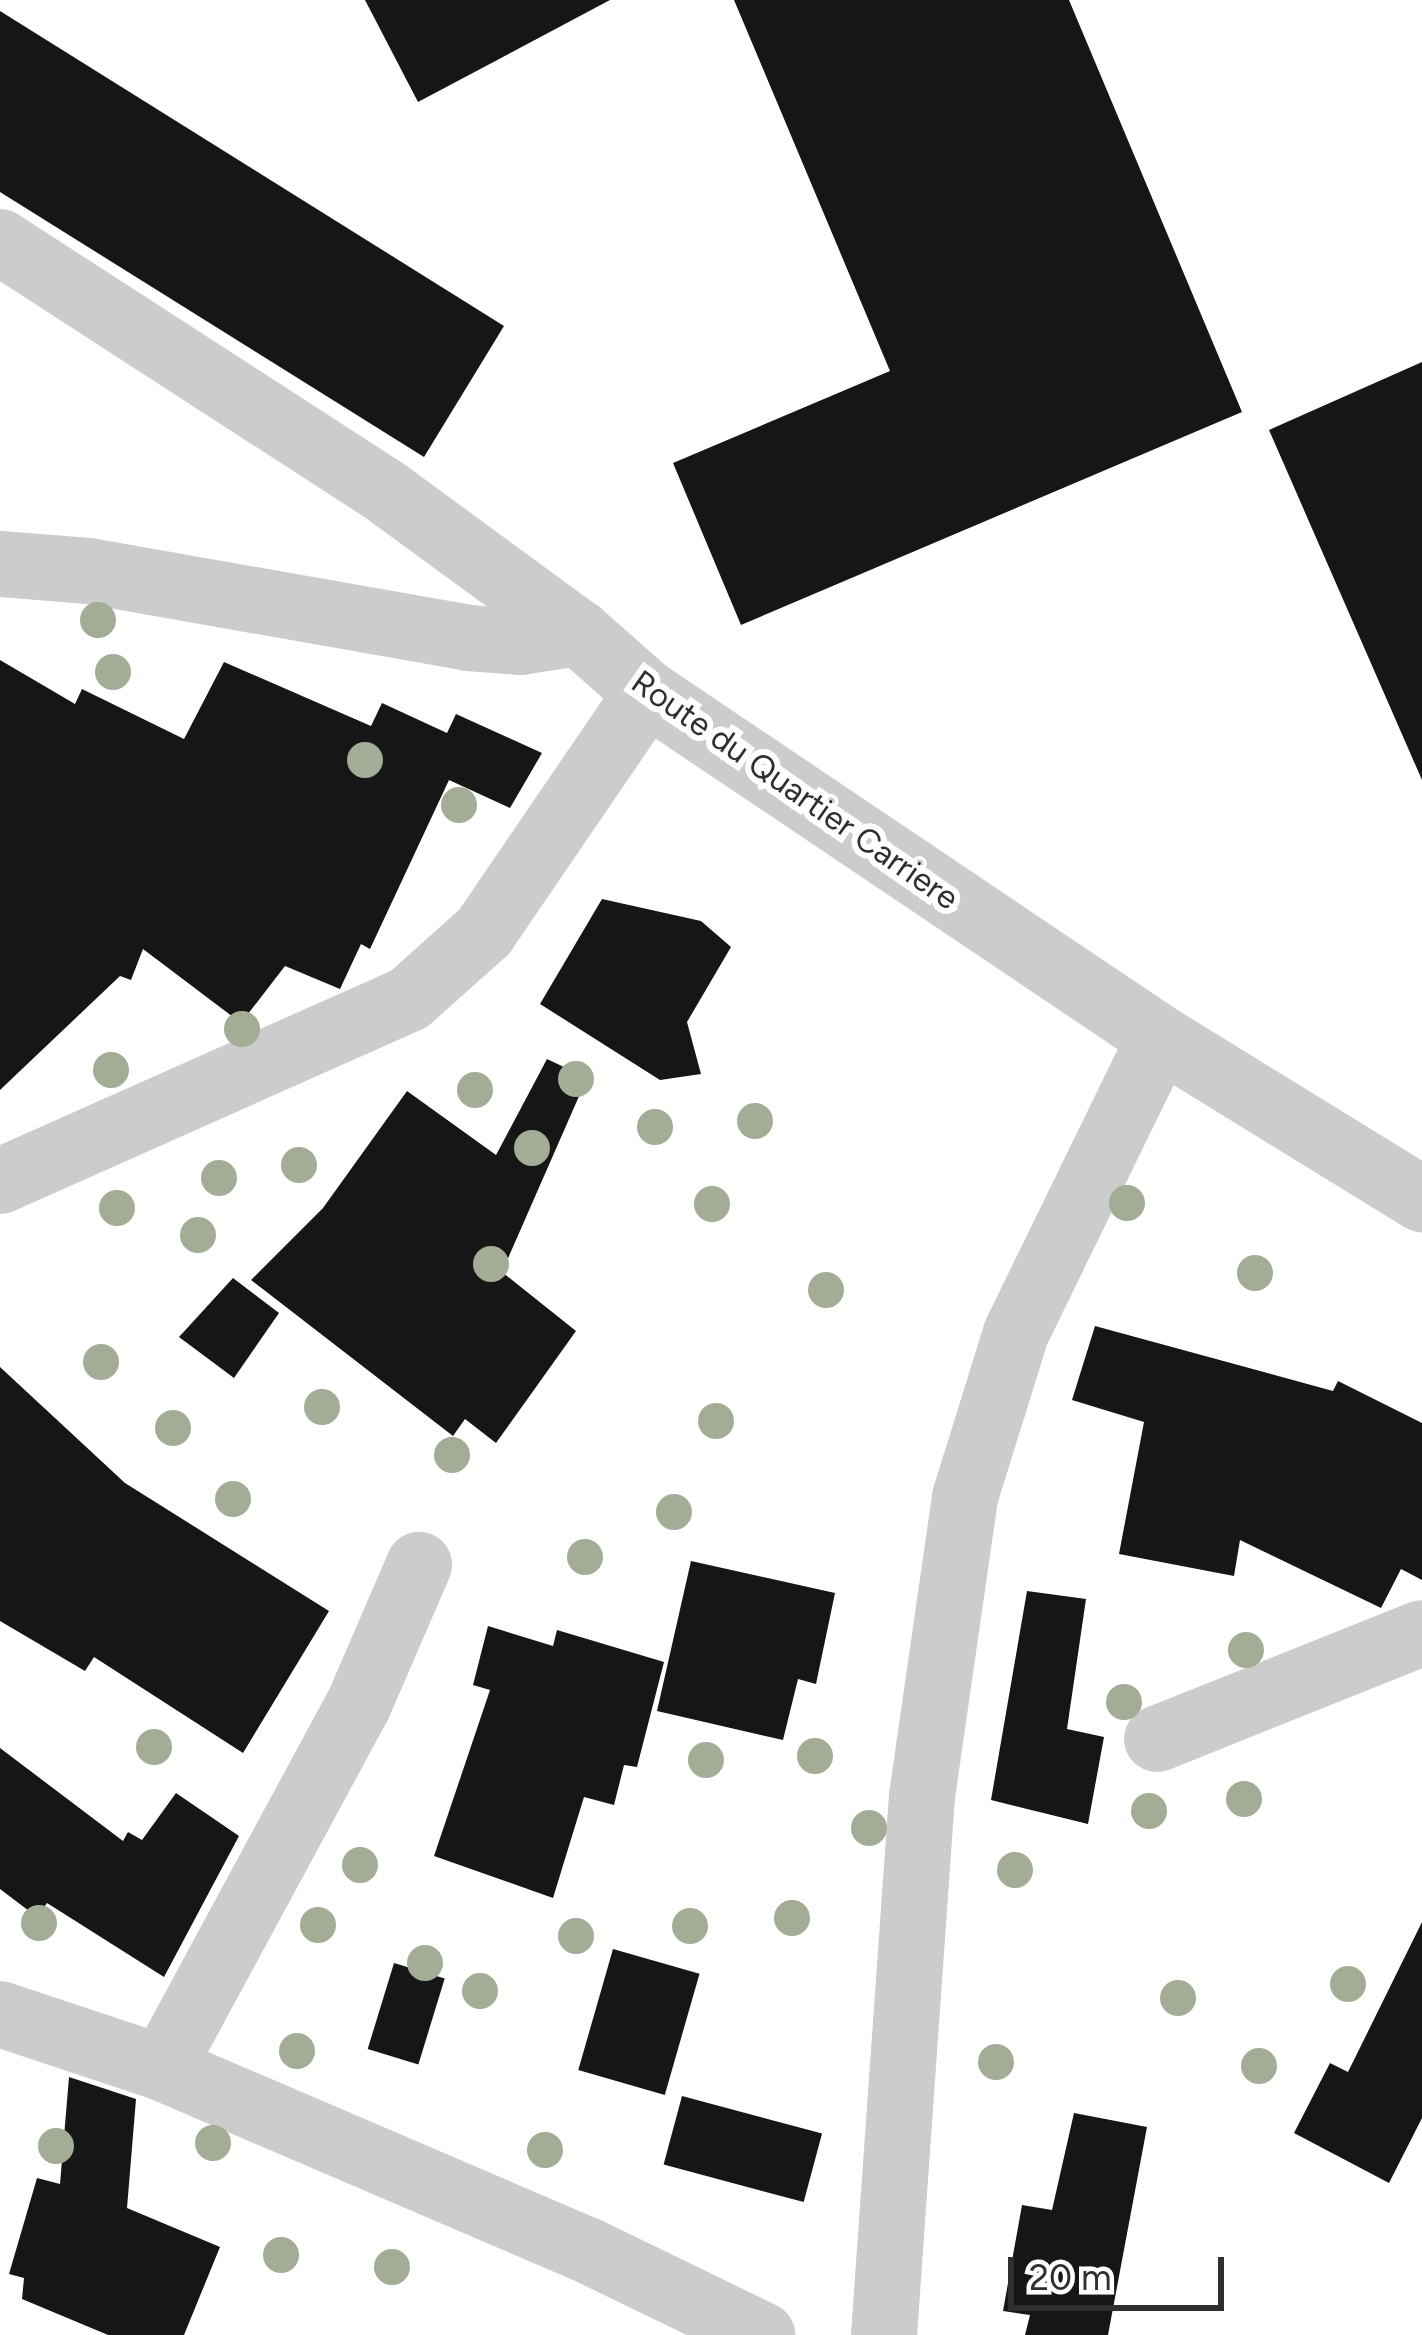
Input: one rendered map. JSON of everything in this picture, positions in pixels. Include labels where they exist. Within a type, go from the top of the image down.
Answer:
[{"type":"street","name":"Route du Quartier Carriere","points":[[0,242],[389,494],[579,633],[647,693],[1160,1039],[1422,1199]]},
{"type":"street","points":[[0,564],[89,572],[467,638],[521,642],[579,633]]},
{"type":"street","points":[[0,1181],[409,999],[484,932],[647,693]]},
{"type":"street","points":[[884,2335],[922,1796],[965,1497],[1016,1333],[1160,1039]]},
{"type":"street","points":[[161,2068],[358,1706],[419,1565]]},
{"type":"street","points":[[1157,1739],[1422,1633]]},
{"type":"street","points":[[0,2014],[161,2068],[587,2250],[762,2335]]},
{"type":"building","points":[[365,0],[610,0],[418,102]]},
{"type":"building","points":[[734,0],[1069,0],[1242,412],[741,625],[673,463],[890,371]]},
{"type":"building","points":[[0,11],[504,326],[424,457],[0,192]]},
{"type":"building","points":[[1422,362],[1422,780],[1269,430]]},
{"type":"building","points":[[0,660],[75,704],[82,689],[184,739],[224,662],[371,726],[382,703],[447,733],[456,714],[542,753],[510,808],[449,780],[370,949],[361,944],[340,989],[285,966],[241,1023],[143,949],[131,980],[120,976],[0,1090]]},
{"type":"building","points":[[602,899],[701,921],[731,947],[687,1022],[701,1074],[660,1080],[540,1004]]},
{"type":"building","points":[[547,1059],[587,1078],[502,1272],[576,1331],[496,1443],[465,1419],[453,1436],[251,1280],[323,1208],[407,1091],[496,1155]]},
{"type":"building","points":[[233,1278],[279,1313],[234,1378],[179,1337]]},
{"type":"building","points":[[1095,1326],[1333,1391],[1338,1381],[1422,1423],[1422,1580],[1401,1569],[1381,1608],[1240,1540],[1234,1576],[1119,1554],[1144,1422],[1072,1400]]},
{"type":"building","points":[[0,1367],[125,1483],[329,1611],[243,1753],[94,1657],[85,1671],[0,1621]]},
{"type":"building","points":[[691,1561],[835,1593],[816,1684],[798,1679],[783,1740],[657,1711]]},
{"type":"building","points":[[1027,1591],[1086,1599],[1067,1729],[1104,1737],[1088,1824],[991,1800]]},
{"type":"building","points":[[488,1626],[553,1646],[557,1630],[664,1662],[637,1767],[624,1765],[614,1805],[584,1797],[553,1898],[434,1856],[490,1690],[473,1685]]},
{"type":"building","points":[[0,1748],[123,1841],[128,1832],[142,1840],[176,1793],[239,1836],[164,1977],[47,1903],[37,1917],[0,1889]]},
{"type":"building","points":[[1422,1922],[1422,2118],[1389,2183],[1294,2133],[1330,2063],[1348,2072]]},
{"type":"building","points":[[613,1949],[700,1974],[665,2095],[578,2070]]},
{"type":"building","points":[[394,1963],[445,1978],[418,2065],[368,2049]]},
{"type":"building","points":[[69,2077],[136,2099],[127,2208],[220,2247],[184,2335],[108,2335],[22,2299],[24,2278],[9,2274],[37,2178],[60,2184]]},
{"type":"building","points":[[682,2096],[822,2134],[804,2202],[664,2165]]},
{"type":"building","points":[[1074,2113],[1147,2127],[1108,2335],[1025,2335],[1030,2315],[1003,2311],[1022,2205],[1052,2210]]}]
